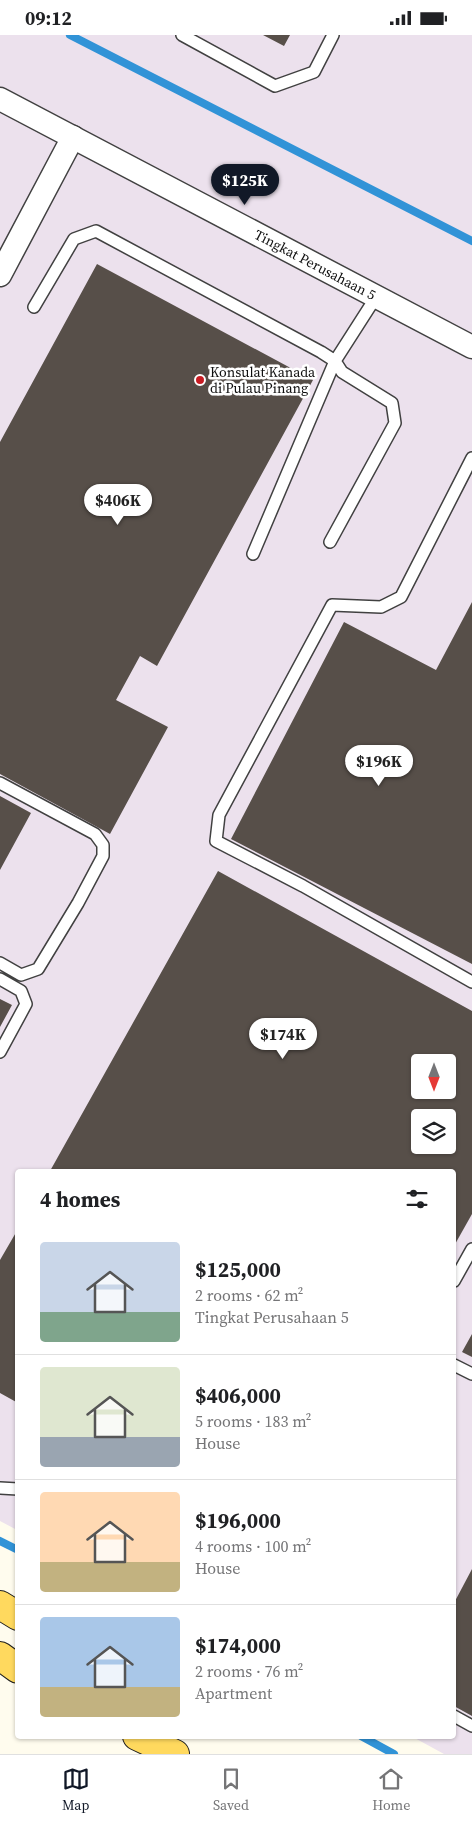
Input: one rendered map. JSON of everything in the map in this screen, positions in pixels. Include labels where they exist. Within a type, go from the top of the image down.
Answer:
[{"type":"main road","points":[[0,1605],[15,1614]]},
{"type":"main road","points":[[0,1656],[15,1667]]},
{"type":"main road","points":[[0,1671],[15,1678]]},
{"type":"main road","points":[[143,1739],[175,1754]]},
{"type":"main road","points":[[166,1739],[184,1754]]},
{"type":"street","name":"Tingkat Perusahaan 5","points":[[0,99],[472,347]]},
{"type":"street","points":[[0,275],[73,137]]},
{"type":"lane","points":[[182,35],[275,86],[314,72],[333,35]]},
{"type":"lane","points":[[34,307],[74,239],[96,231],[321,352],[335,361],[342,372],[392,403],[395,423],[330,542]]},
{"type":"lane","points":[[253,554],[335,361],[376,297]]},
{"type":"lane","points":[[472,458],[401,597],[381,607],[332,605],[219,815],[216,841],[303,886],[472,982]]},
{"type":"lane","points":[[0,783],[95,834],[103,845],[103,856],[78,903],[38,969],[21,975],[0,963]]},
{"type":"lane","points":[[0,979],[21,991],[26,1005],[0,1052]]},
{"type":"lane","points":[[456,1277],[472,1249]]},
{"type":"lane","points":[[456,1366],[472,1374]]},
{"type":"lane","points":[[0,1488],[15,1489]]},
{"type":"lane","points":[[456,1717],[472,1727]]},
{"type":"shaded area","points":[[0,35],[472,35],[472,1754],[444,1754],[416,1739],[456,1739],[456,1169],[15,1169],[15,1529],[0,1521]]},
{"type":"building","points":[[263,35],[290,35],[284,46]]},
{"type":"building","points":[[97,264],[313,380],[157,666],[140,656],[116,700],[168,727],[110,834],[0,774],[0,442]]},
{"type":"building","points":[[472,602],[472,964],[231,839],[344,622],[436,670]]},
{"type":"building","points":[[0,796],[31,813],[0,870]]},
{"type":"building","points":[[218,871],[472,1011],[472,1214],[456,1242],[456,1169],[51,1169]]},
{"type":"building","points":[[0,999],[12,1005],[0,1027]]},
{"type":"building","points":[[15,1234],[15,1401],[0,1393],[0,1260]]},
{"type":"building","points":[[472,1334],[472,1357],[462,1352]]},
{"type":"building","points":[[472,1569],[472,1716],[456,1707],[456,1599]]},
{"type":"waterway","points":[[70,35],[472,241]]},
{"type":"waterway","points":[[0,1541],[15,1548]]},
{"type":"waterway","points":[[366,1739],[394,1754]]},
{"type":"place","name":"Konsulat Kanada di Pulau Pinang","points":[[200,380]]}]
